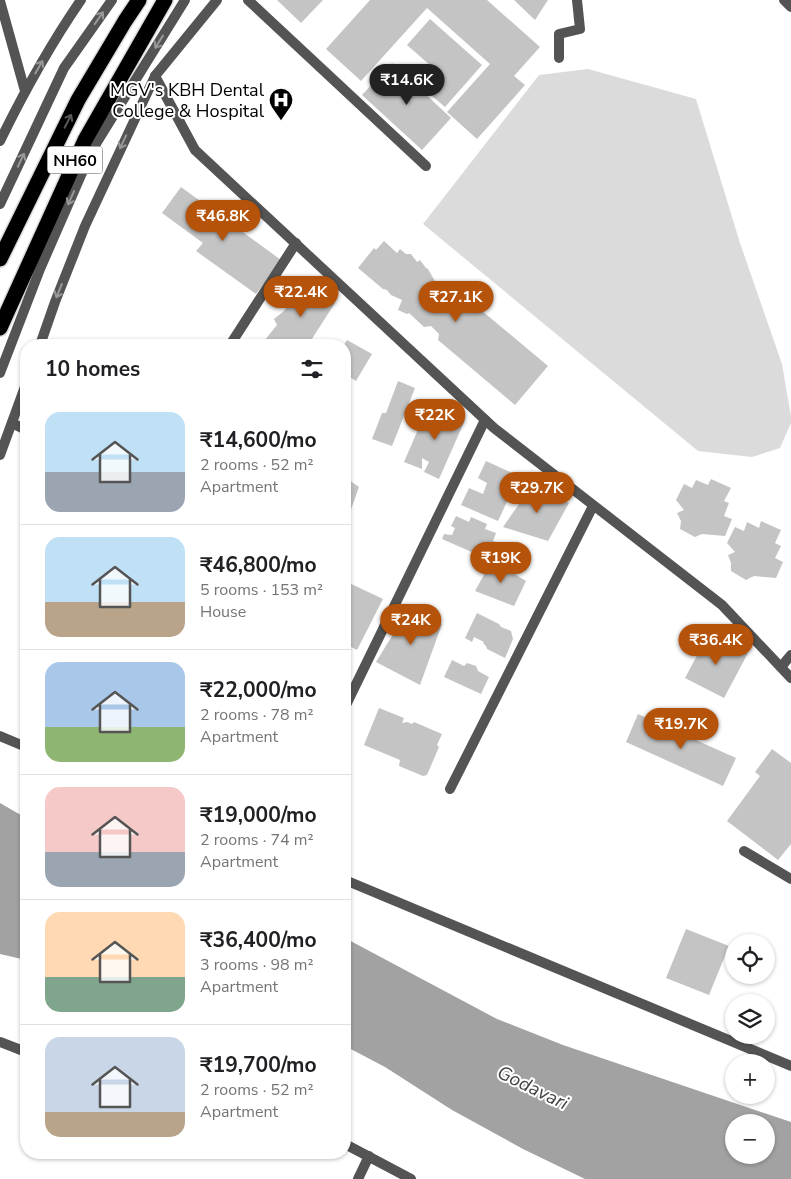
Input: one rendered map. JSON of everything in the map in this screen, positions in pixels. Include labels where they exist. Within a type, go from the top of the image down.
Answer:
[{"type":"highway","name":"NH60","points":[[0,259],[78,100],[139,0]]},
{"type":"highway","name":"NH60","points":[[0,328],[85,140],[165,0]]},
{"type":"street","points":[[0,140],[25,90],[63,26],[81,0]]},
{"type":"street","points":[[0,204],[64,68],[112,0]]},
{"type":"street","points":[[0,373],[40,269],[92,150],[185,0]]},
{"type":"street","points":[[42,339],[85,226],[155,76],[217,0]]},
{"type":"street","points":[[248,0],[426,166]]},
{"type":"street","points":[[559,58],[558,34],[580,29],[577,0]]},
{"type":"street","points":[[784,0],[791,7]]},
{"type":"street","points":[[0,1],[25,90]]},
{"type":"street","points":[[155,76],[195,150],[494,428],[722,606],[791,678]]},
{"type":"street","points":[[234,339],[296,243]]},
{"type":"street","points":[[0,455],[20,401]]},
{"type":"street","points":[[351,695],[485,420]]},
{"type":"street","points":[[12,424],[20,427]]},
{"type":"street","points":[[450,789],[594,506]]},
{"type":"street","points":[[781,668],[791,655]]},
{"type":"street","points":[[0,736],[20,744]]},
{"type":"street","points":[[744,851],[791,879]]},
{"type":"street","points":[[351,883],[791,1066]]},
{"type":"street","points":[[0,1042],[20,1050]]},
{"type":"street","points":[[351,1147],[411,1179]]},
{"type":"street","points":[[358,1179],[368,1156]]},
{"type":"shaded area","points":[[588,69],[696,99],[740,243],[782,364],[791,423],[780,448],[752,457],[698,451],[423,224],[539,75]]},
{"type":"water","points":[[0,803],[20,815],[20,959],[0,954]]},
{"type":"water","name":"Godavari","points":[[351,941],[497,1019],[563,1045],[725,1100],[725,1104],[738,1104],[767,1114],[725,1114],[725,1164],[775,1164],[775,1117],[791,1122],[791,1179],[585,1179],[523,1149],[452,1110],[385,1067],[351,1049]]},
{"type":"building","points":[[277,0],[323,0],[301,23]]},
{"type":"building","points":[[370,0],[487,0],[540,47],[514,76],[525,85],[477,139],[447,112],[490,64],[427,8],[361,81],[326,49]]},
{"type":"building","points":[[514,0],[548,0],[535,20]]},
{"type":"building","points":[[430,19],[482,65],[445,107],[424,89],[439,73],[407,45]]},
{"type":"building","points":[[392,63],[451,118],[422,150],[362,95]]},
{"type":"building","points":[[181,187],[281,260],[256,294],[196,251],[203,243],[162,213]]},
{"type":"building","points":[[384,241],[397,253],[400,249],[406,254],[411,254],[417,262],[420,260],[428,269],[440,290],[449,289],[452,299],[459,308],[469,300],[548,366],[515,405],[438,340],[439,334],[431,326],[424,327],[409,313],[398,310],[402,300],[391,295],[358,268],[374,248],[376,250]]},
{"type":"building","points":[[301,281],[335,303],[312,339],[266,339],[277,325],[274,319],[284,311]]},
{"type":"building","points":[[351,342],[372,354],[356,381],[351,378]]},
{"type":"building","points":[[398,381],[415,388],[392,446],[372,439],[382,413],[386,413]]},
{"type":"building","points":[[429,404],[465,420],[439,479],[424,472],[429,462],[422,458],[422,469],[404,462]]},
{"type":"building","points":[[486,461],[519,476],[498,521],[461,505],[469,488],[483,494],[487,483],[478,478]]},
{"type":"building","points":[[711,479],[731,488],[724,501],[729,503],[724,516],[732,519],[725,536],[702,534],[695,537],[680,529],[681,521],[677,513],[684,510],[676,500],[684,484],[692,488],[696,480],[708,485]]},
{"type":"building","points":[[351,481],[359,487],[351,509]]},
{"type":"building","points":[[533,484],[569,503],[548,541],[503,527]]},
{"type":"building","points":[[456,516],[469,522],[471,517],[487,524],[485,529],[496,533],[493,541],[499,543],[495,552],[487,548],[483,557],[442,539],[444,534],[452,535],[455,528],[451,526]]},
{"type":"building","points":[[761,521],[781,530],[775,543],[781,546],[775,558],[783,562],[776,578],[754,576],[746,580],[731,571],[728,555],[735,552],[727,543],[735,527],[744,531],[747,522],[759,528]]},
{"type":"building","points":[[492,560],[526,581],[514,606],[475,591]]},
{"type":"building","points":[[351,584],[383,599],[357,650],[351,647]]},
{"type":"building","points":[[411,609],[432,616],[442,624],[420,685],[376,662],[408,610]]},
{"type":"building","points":[[477,613],[511,631],[513,639],[505,658],[487,649],[484,642],[474,637],[472,642],[465,638]]},
{"type":"building","points":[[709,633],[748,653],[724,698],[685,678]]},
{"type":"building","points":[[452,660],[464,666],[467,663],[476,666],[478,671],[489,677],[481,694],[444,677]]},
{"type":"building","points":[[379,708],[404,718],[402,723],[412,724],[414,722],[442,734],[437,745],[439,747],[427,775],[423,776],[399,766],[400,760],[364,745]]},
{"type":"building","points":[[638,714],[736,758],[723,786],[626,742]]},
{"type":"building","points":[[772,749],[791,763],[791,844],[778,860],[727,821],[760,776],[755,772]]},
{"type":"building","points":[[686,929],[725,944],[725,956],[709,995],[666,978]]},
{"type":"place","name":"MGV's KBH Dental College & Hospital","points":[[281,121]]}]
